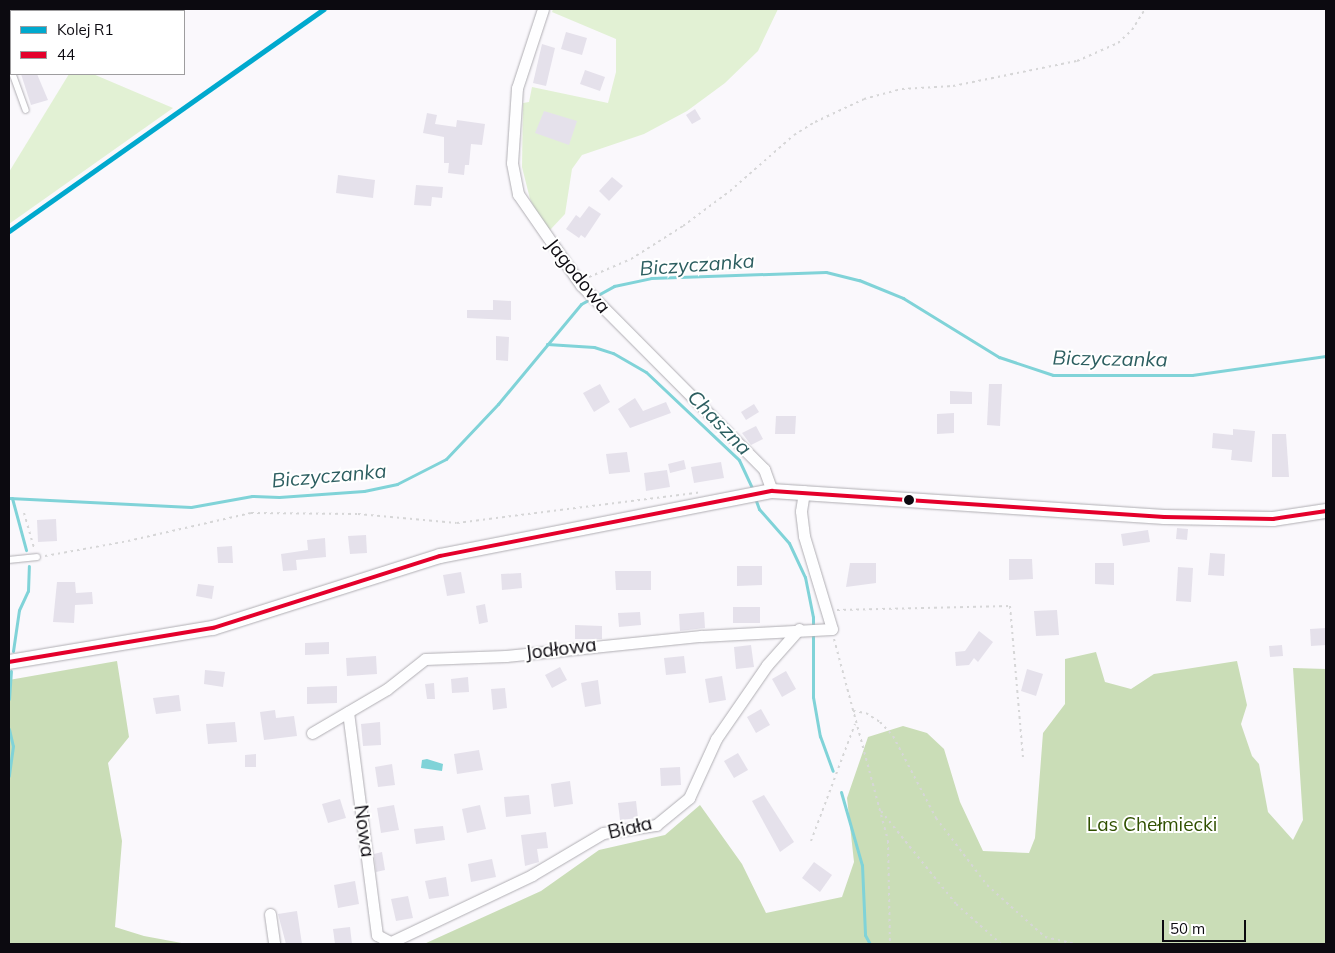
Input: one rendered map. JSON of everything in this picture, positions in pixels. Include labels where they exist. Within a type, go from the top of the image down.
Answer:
[{"type":"street","name":"Jagodowa","points":[[543,9],[517,88],[512,163],[518,194],[530,216],[579,283],[764,469],[767,492]]},
{"type":"street","points":[[804,491],[801,510],[804,536],[832,629]]},
{"type":"street","points":[[9,662],[213,628],[440,556],[767,492],[804,491],[1164,516],[1273,520],[1326,511]]},
{"type":"street","name":"Jodłowa","points":[[312,733],[387,689],[425,659],[506,656],[604,644],[809,629],[832,629]]},
{"type":"street","name":"Biała","points":[[388,943],[532,875],[603,834],[656,825],[689,798],[716,739],[767,665],[809,629]]},
{"type":"street","name":"Nowa","points":[[348,712],[377,936],[388,943]]},
{"type":"street","points":[[270,914],[274,944]]},
{"type":"lane","points":[[13,75],[26,110]]},
{"type":"lane","points":[[9,560],[37,557]]},
{"type":"path","points":[[579,283],[631,259],[683,226],[730,192],[794,135],[815,122],[864,99],[902,89],[953,86],[1077,61],[1118,43],[1132,30],[1145,9]]},
{"type":"path","points":[[24,513],[37,557],[128,541],[251,513],[358,514],[457,524],[703,492]]},
{"type":"path","points":[[826,610],[1010,606],[1023,758]]},
{"type":"path","points":[[832,629],[881,810],[889,855],[887,913],[890,944]]},
{"type":"path","points":[[853,711],[866,714],[880,722],[893,736],[936,818],[987,885],[1045,937],[1075,944]]},
{"type":"path","points":[[812,841],[856,722]]},
{"type":"path","points":[[881,810],[956,904],[1001,944]]},
{"type":"green space","points":[[553,9],[778,9],[758,51],[725,83],[687,111],[644,134],[582,155],[572,169],[565,214],[550,230],[542,223],[530,199],[522,167],[523,103],[529,102],[532,87],[608,103],[616,72],[616,39],[552,12]]},
{"type":"green space","points":[[68,75],[95,75],[173,108],[9,224],[9,172]]},
{"type":"green space","name":"Las Chełmiecki","points":[[1096,652],[1105,682],[1131,689],[1154,674],[1237,661],[1247,705],[1241,724],[1252,756],[1259,764],[1268,812],[1293,840],[1303,820],[1293,668],[1326,669],[1326,944],[424,944],[541,891],[599,850],[665,835],[700,805],[742,864],[766,913],[842,897],[854,862],[847,798],[868,737],[903,726],[927,733],[944,749],[960,802],[983,851],[1029,853],[1035,838],[1043,733],[1065,704],[1065,659]]},
{"type":"green space","points":[[117,661],[129,737],[108,763],[122,841],[115,927],[144,936],[187,944],[9,944],[9,680]]},
{"type":"water","points":[[427,759],[443,764],[442,771],[421,768],[422,760]]},
{"type":"building","points":[[566,32],[587,38],[582,55],[561,49]]},
{"type":"building","points":[[542,44],[555,48],[546,86],[533,83]]},
{"type":"building","points":[[585,70],[605,77],[600,91],[580,84]]},
{"type":"building","points":[[21,75],[37,75],[48,100],[31,105]]},
{"type":"building","points":[[695,109],[701,119],[692,124],[686,115]]},
{"type":"building","points":[[544,111],[577,121],[569,145],[535,133]]},
{"type":"building","points":[[427,113],[437,115],[435,124],[456,127],[457,120],[485,124],[482,145],[471,144],[469,165],[465,165],[464,175],[448,173],[449,163],[444,163],[444,137],[423,133]]},
{"type":"building","points":[[338,175],[375,180],[373,198],[336,193]]},
{"type":"building","points":[[612,177],[623,186],[609,201],[599,191]]},
{"type":"building","points":[[416,185],[443,187],[442,198],[432,197],[431,206],[414,205]]},
{"type":"building","points":[[589,206],[601,214],[585,238],[581,235],[579,238],[566,229],[576,215],[580,218]]},
{"type":"building","points":[[493,300],[511,301],[511,320],[467,318],[467,310],[493,310]]},
{"type":"building","points":[[496,336],[509,337],[508,361],[496,360]]},
{"type":"building","points":[[600,384],[610,402],[594,412],[583,393]]},
{"type":"building","points":[[989,384],[1002,384],[1000,426],[987,425]]},
{"type":"building","points":[[950,391],[972,392],[972,404],[950,404]]},
{"type":"building","points":[[635,398],[643,411],[666,402],[671,413],[630,428],[618,409]]},
{"type":"building","points":[[754,404],[759,412],[746,420],[741,412]]},
{"type":"building","points":[[954,413],[954,433],[937,434],[937,414]]},
{"type":"building","points":[[776,416],[796,416],[795,434],[775,434]]},
{"type":"building","points":[[756,426],[763,439],[751,445],[742,433]]},
{"type":"building","points":[[1233,429],[1255,431],[1252,462],[1231,460],[1232,450],[1212,448],[1213,433],[1233,435]]},
{"type":"building","points":[[1272,434],[1286,434],[1289,477],[1272,477]]},
{"type":"building","points":[[627,452],[630,472],[609,474],[606,454]]},
{"type":"building","points":[[684,460],[686,469],[670,473],[668,464]]},
{"type":"building","points":[[721,462],[724,478],[694,483],[691,467]]},
{"type":"building","points":[[667,470],[670,487],[646,491],[644,473]]},
{"type":"building","points":[[56,519],[57,541],[38,542],[37,520]]},
{"type":"building","points":[[1177,528],[1188,529],[1187,540],[1176,539]]},
{"type":"building","points":[[1148,530],[1150,542],[1123,546],[1121,534]]},
{"type":"building","points":[[366,535],[367,553],[350,554],[348,536]]},
{"type":"building","points":[[325,538],[326,557],[296,560],[297,570],[283,571],[281,554],[308,550],[307,540]]},
{"type":"building","points":[[232,546],[233,563],[218,563],[217,547]]},
{"type":"building","points":[[1210,553],[1225,554],[1224,576],[1208,575]]},
{"type":"building","points":[[1009,559],[1032,559],[1033,579],[1009,580]]},
{"type":"building","points":[[850,563],[876,563],[876,583],[846,587]]},
{"type":"building","points":[[1095,563],[1114,563],[1114,585],[1095,584]]},
{"type":"building","points":[[737,566],[762,566],[762,585],[737,586]]},
{"type":"building","points":[[1178,567],[1193,568],[1191,602],[1176,601]]},
{"type":"building","points":[[615,571],[651,571],[651,590],[616,590]]},
{"type":"building","points":[[461,572],[465,593],[447,596],[443,575]]},
{"type":"building","points":[[521,573],[522,588],[502,590],[501,574]]},
{"type":"building","points":[[57,582],[75,582],[76,593],[92,592],[93,604],[75,605],[74,623],[53,622]]},
{"type":"building","points":[[198,584],[214,586],[212,599],[196,596]]},
{"type":"building","points":[[485,604],[488,622],[479,624],[476,606]]},
{"type":"building","points":[[733,607],[760,607],[760,623],[733,623]]},
{"type":"building","points":[[1057,610],[1059,635],[1036,636],[1034,611]]},
{"type":"building","points":[[640,612],[641,625],[619,627],[618,613]]},
{"type":"building","points":[[704,612],[705,628],[680,631],[679,614]]},
{"type":"building","points":[[575,625],[602,626],[602,639],[575,639]]},
{"type":"building","points":[[1326,628],[1326,645],[1311,646],[1310,629]]},
{"type":"building","points":[[979,631],[993,642],[978,662],[974,658],[969,665],[956,666],[955,652],[965,651]]},
{"type":"building","points":[[329,642],[329,654],[305,655],[305,643]]},
{"type":"building","points":[[751,645],[754,667],[736,669],[734,647]]},
{"type":"building","points":[[1282,645],[1283,656],[1270,657],[1269,646]]},
{"type":"building","points":[[376,656],[377,674],[347,676],[346,658]]},
{"type":"building","points":[[684,656],[686,673],[666,675],[664,658]]},
{"type":"building","points":[[560,667],[567,680],[552,688],[545,675]]},
{"type":"building","points":[[1027,669],[1043,674],[1036,696],[1021,691]]},
{"type":"building","points":[[205,670],[225,672],[223,687],[204,684]]},
{"type":"building","points":[[786,671],[796,689],[782,697],[772,679]]},
{"type":"building","points":[[722,676],[726,700],[709,703],[705,679]]},
{"type":"building","points":[[468,677],[469,692],[452,693],[451,679]]},
{"type":"building","points":[[598,680],[601,704],[585,707],[581,683]]},
{"type":"building","points":[[434,683],[435,699],[427,699],[425,684]]},
{"type":"building","points":[[337,686],[337,703],[307,704],[307,687]]},
{"type":"building","points":[[505,688],[507,708],[493,710],[491,689]]},
{"type":"building","points":[[179,695],[181,711],[156,714],[153,698]]},
{"type":"building","points":[[761,709],[770,725],[756,733],[747,717]]},
{"type":"building","points":[[275,710],[276,718],[294,716],[297,736],[264,740],[260,712]]},
{"type":"building","points":[[235,722],[237,742],[208,744],[206,724]]},
{"type":"building","points":[[380,722],[381,745],[363,746],[361,724]]},
{"type":"building","points":[[479,750],[483,770],[457,774],[454,754]]},
{"type":"building","points":[[738,753],[748,770],[734,778],[724,761]]},
{"type":"building","points":[[256,754],[256,767],[245,767],[245,755]]},
{"type":"building","points":[[392,764],[395,785],[378,787],[375,767]]},
{"type":"building","points":[[680,767],[681,785],[661,786],[660,768]]},
{"type":"building","points":[[570,781],[573,804],[554,807],[551,784]]},
{"type":"building","points":[[529,795],[531,814],[506,817],[504,797]]},
{"type":"building","points":[[764,795],[794,842],[780,852],[752,801]]},
{"type":"building","points":[[340,799],[346,818],[328,823],[322,804]]},
{"type":"building","points":[[636,801],[638,818],[620,820],[618,803]]},
{"type":"building","points":[[394,805],[399,830],[381,833],[377,808]]},
{"type":"building","points":[[480,805],[486,829],[467,833],[462,809]]},
{"type":"building","points":[[443,826],[445,840],[416,844],[414,829]]},
{"type":"building","points":[[546,832],[548,848],[537,849],[539,862],[525,866],[521,835]]},
{"type":"building","points":[[382,852],[385,870],[376,872],[374,854]]},
{"type":"building","points":[[492,859],[496,877],[471,882],[468,864]]},
{"type":"building","points":[[814,862],[832,875],[820,892],[802,878]]},
{"type":"building","points":[[446,877],[449,896],[429,899],[425,881]]},
{"type":"building","points":[[355,881],[359,904],[338,908],[334,885]]},
{"type":"building","points":[[408,896],[413,918],[396,921],[391,899]]},
{"type":"building","points":[[297,911],[302,944],[286,944],[278,914]]},
{"type":"building","points":[[350,927],[352,944],[335,944],[333,929]]},
{"type":"waterway","name":"Biczyczanka","points":[[596,296],[614,286],[651,278],[826,272],[859,280],[903,298],[999,357],[1053,375],[1192,375],[1326,356]]},
{"type":"waterway","name":"Biczyczanka","points":[[9,498],[191,507],[252,496],[279,497],[364,491],[397,484],[446,459],[498,404],[581,304],[590,299]]},
{"type":"waterway","name":"Chaszna","points":[[547,344],[594,347],[613,353],[646,372],[739,460],[753,490]]},
{"type":"waterway","points":[[12,498],[26,550]]},
{"type":"waterway","name":"Chaszna","points":[[755,498],[759,509],[789,543],[805,577],[813,617],[813,697],[820,736],[833,771]]},
{"type":"waterway","points":[[13,651],[19,610],[28,591],[29,566]]},
{"type":"waterway","points":[[9,699],[11,671]]},
{"type":"waterway","points":[[9,729],[13,746],[9,776]]},
{"type":"waterway","name":"Chaszna","points":[[841,792],[862,865],[865,935],[870,944]]},
{"type":"rail line","name":"R1","points":[[9,231],[324,9]]},
{"type":"transit line","name":"44","points":[[9,662],[213,628],[440,556],[772,491],[1164,517],[1273,519],[1326,511]]}]
